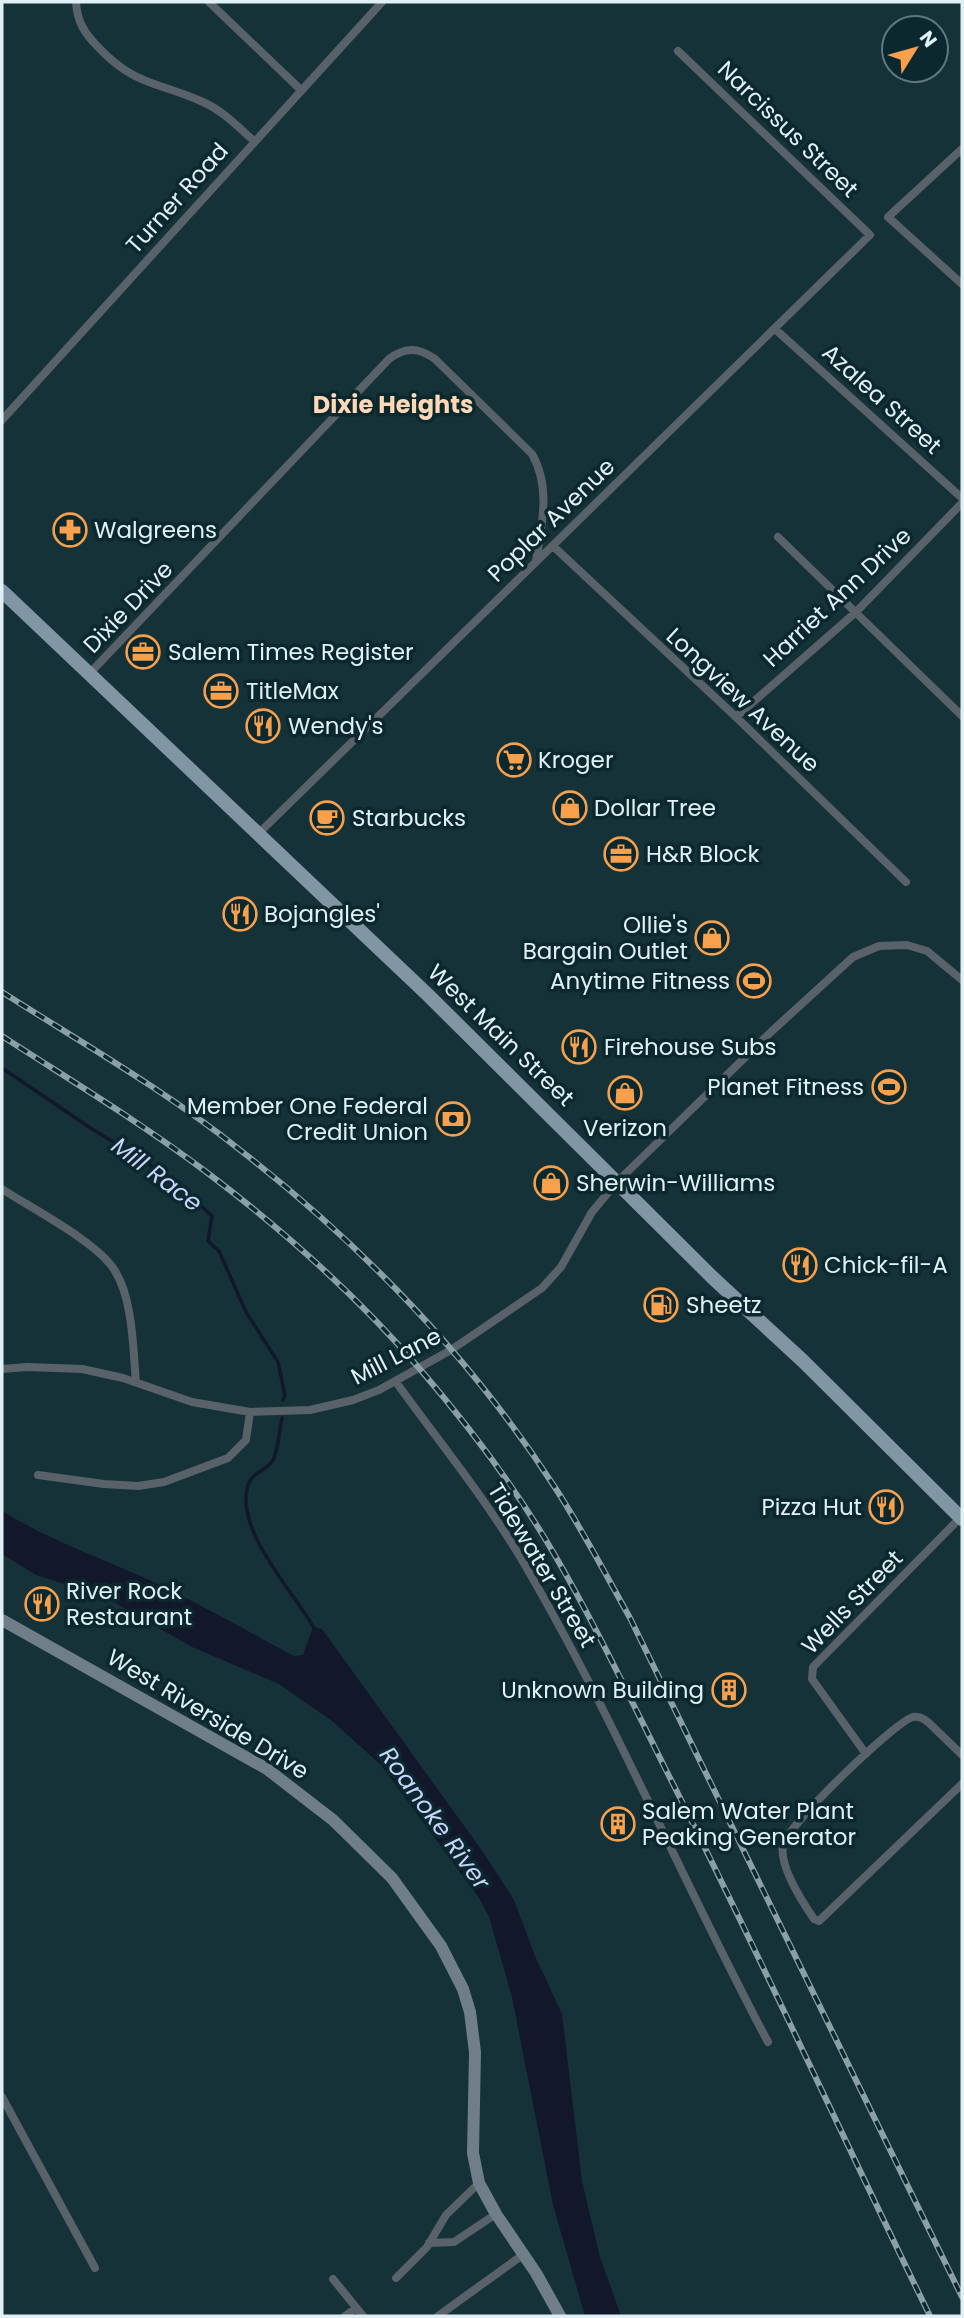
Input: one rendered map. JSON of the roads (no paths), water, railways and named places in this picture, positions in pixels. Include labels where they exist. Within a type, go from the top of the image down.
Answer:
[{"type":"main road","name":"West Main Street","points":[[2,591],[428,995],[713,1278],[803,1361],[962,1518]]},
{"type":"street","points":[[76,2],[80,25],[87,36],[124,71],[144,82],[201,101],[218,110],[254,141]]},
{"type":"street","points":[[209,2],[301,90]]},
{"type":"street","name":"Turner Road","points":[[2,420],[382,2]]},
{"type":"street","name":"Narcissus Street","points":[[678,51],[870,234]]},
{"type":"street","points":[[962,149],[888,217],[962,284]]},
{"type":"street","name":"Poplar Avenue","points":[[258,834],[870,234]]},
{"type":"street","name":"Azalea Street","points":[[775,329],[962,498]]},
{"type":"street","name":"Dixie Drive","points":[[89,674],[367,383],[396,354],[405,350],[419,350],[435,359],[532,454],[542,477],[543,516],[536,561]]},
{"type":"street","name":"Harriet Ann Drive","points":[[736,717],[856,612],[962,503]]},
{"type":"street","points":[[778,537],[962,716]]},
{"type":"street","name":"Longview Avenue","points":[[553,546],[736,717],[906,882]]},
{"type":"street","name":"Mill Lane","points":[[2,1369],[82,1369],[136,1382],[192,1402],[250,1412],[278,1413],[332,1406],[353,1400],[396,1382],[457,1346],[542,1288],[561,1267],[592,1212],[617,1182],[772,1031],[853,957],[878,946],[907,945],[927,951],[962,980]]},
{"type":"street","points":[[2,1189],[96,1249],[114,1269],[126,1303],[136,1382]]},
{"type":"street","name":"Tidewater Street","points":[[396,1382],[501,1526],[547,1605],[655,1812],[722,1954],[768,2042]]},
{"type":"street","points":[[38,1475],[138,1486],[164,1482],[228,1458],[246,1440],[250,1412]]},
{"type":"street","name":"Wells Street","points":[[866,1754],[812,1679],[813,1667],[962,1518]]},
{"type":"street","name":"West Riverside Drive","points":[[2,1620],[267,1769],[333,1820],[393,1878],[441,1946],[463,1989],[470,2012],[475,2052],[473,2153],[480,2183],[496,2214],[524,2254],[560,2316]]},
{"type":"street","points":[[962,1755],[928,1722],[918,1717],[905,1721],[866,1754],[807,1813],[785,1840],[784,1861],[801,1898],[816,1922],[962,1784]]},
{"type":"street","points":[[2,2097],[95,2268]]},
{"type":"street","points":[[396,2278],[429,2243],[446,2215],[480,2183]]},
{"type":"street","points":[[429,2243],[454,2242],[496,2214]]},
{"type":"street","points":[[438,2316],[524,2254]]},
{"type":"street","points":[[333,2279],[363,2316]]},
{"type":"street","points":[[345,2316],[355,2309]]},
{"type":"water","name":"Roanoke River","points":[[2,1511],[55,1539],[166,1588],[294,1656],[303,1655],[313,1627],[322,1629],[483,1852],[514,1900],[535,1956],[562,2014],[582,2181],[600,2257],[621,2316],[585,2316],[553,2205],[512,1997],[489,1917],[479,1898],[381,1765],[332,1721],[279,1684],[192,1647],[105,1597],[36,1575],[2,1554]]},
{"type":"waterway","name":"Mill Race","points":[[2,1068],[140,1158],[175,1183],[212,1216],[208,1241],[219,1251],[246,1312],[278,1362],[285,1395],[283,1400]]},
{"type":"waterway","name":"Mill Race","points":[[282,1418],[273,1460],[250,1481],[246,1503],[257,1541],[314,1628]]},
{"type":"railway","points":[[2,992],[183,1108],[285,1187],[329,1225],[412,1306],[451,1350],[523,1441],[566,1505],[630,1618],[962,2297]]},
{"type":"railway","points":[[2,1036],[180,1153],[234,1193],[290,1240],[344,1289],[395,1341],[490,1457],[553,1552],[611,1659],[733,1904],[930,2316]]},
{"type":"place","name":"Walgreens","points":[[70,530]]},
{"type":"place","name":"Salem Times Register","points":[[143,652]]},
{"type":"place","name":"TitleMax","points":[[221,691]]},
{"type":"place","name":"Wendy's","points":[[263,726]]},
{"type":"place","name":"Kroger","points":[[514,760]]},
{"type":"place","name":"Dollar Tree","points":[[570,808]]},
{"type":"place","name":"Starbucks","points":[[327,818]]},
{"type":"place","name":"H&R Block","points":[[621,854]]},
{"type":"place","name":"Bojangles'","points":[[240,914]]},
{"type":"place","name":"Ollie's Bargain Outlet","points":[[712,938]]},
{"type":"place","name":"Anytime Fitness","points":[[754,981]]},
{"type":"place","name":"Firehouse Subs","points":[[579,1047]]},
{"type":"place","name":"Planet Fitness","points":[[889,1087]]},
{"type":"place","name":"Verizon","points":[[625,1093]]},
{"type":"place","name":"Member One Federal Credit Union","points":[[453,1119]]},
{"type":"place","name":"Sherwin-Williams","points":[[551,1183]]},
{"type":"place","name":"Chick-fil-A","points":[[800,1265]]},
{"type":"place","name":"Sheetz","points":[[661,1305]]},
{"type":"place","name":"Pizza Hut","points":[[886,1507]]},
{"type":"place","name":"River Rock Restaurant","points":[[42,1604]]},
{"type":"place","name":"Unknown Building","points":[[729,1690]]},
{"type":"place","name":"Salem Water Plant Peaking Generator","points":[[618,1824]]},
{"type":"district","name":"Dixie Heights","points":[[393,404]]}]
